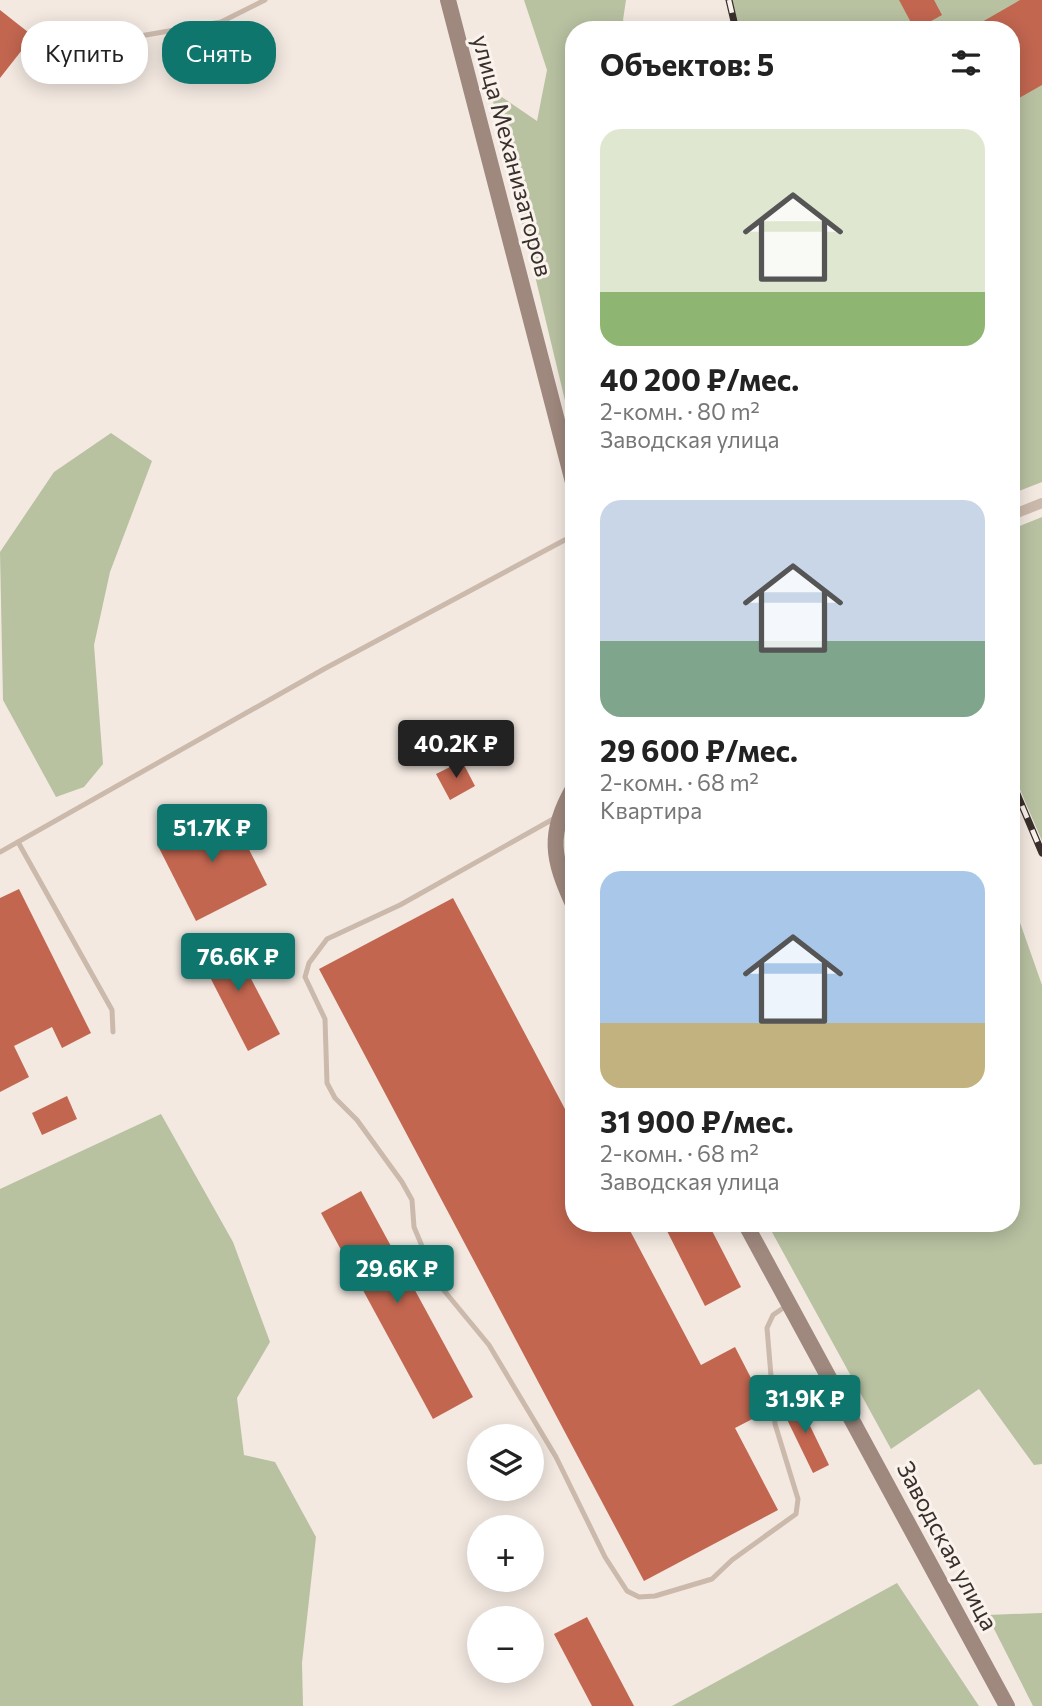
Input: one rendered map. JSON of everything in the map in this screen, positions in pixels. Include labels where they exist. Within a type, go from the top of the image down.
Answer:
[{"type":"street","name":"улица Механизаторов","points":[[448,0],[565,451]]},
{"type":"street","points":[[1020,513],[1042,503]]},
{"type":"street","points":[[565,803],[558,816],[554,833],[555,855],[565,881]]},
{"type":"street","name":"Заводская улица","points":[[750,1232],[1007,1706]]},
{"type":"lane","points":[[148,35],[221,22],[265,0]]},
{"type":"lane","points":[[0,852],[324,669],[565,540]]},
{"type":"lane","points":[[558,816],[400,905],[327,939],[309,963],[305,976],[325,1019],[327,1083],[335,1098],[357,1120],[402,1182],[412,1200],[414,1227],[437,1282],[489,1345],[556,1457],[606,1557],[627,1591],[639,1597],[655,1596],[712,1579],[732,1560],[796,1514],[797,1499],[775,1424],[766,1328],[773,1315],[789,1305]]},
{"type":"lane","points":[[18,842],[112,1010],[113,1032]]},
{"type":"green space","points":[[524,0],[626,0],[623,21],[565,21],[565,401],[490,89],[537,121],[547,70]]},
{"type":"green space","points":[[732,0],[1037,0],[1042,11],[1042,482],[1020,491],[1020,21],[738,21]]},
{"type":"green space","points":[[111,433],[152,461],[110,572],[94,645],[103,764],[84,787],[56,797],[3,700],[0,552],[54,472]]},
{"type":"green space","points":[[1042,517],[1042,841],[1020,790],[1020,526]]},
{"type":"green space","points":[[1020,923],[1042,985],[1042,1464],[1034,1465],[979,1389],[891,1449],[772,1232],[1020,1232]]},
{"type":"green space","points":[[161,1114],[233,1242],[270,1342],[237,1398],[244,1455],[275,1462],[316,1537],[302,1663],[303,1706],[0,1706],[0,1189]]},
{"type":"green space","points":[[897,1583],[979,1706],[672,1706]]},
{"type":"green space","points":[[1042,1613],[1042,1706],[1033,1706],[987,1615]]},
{"type":"building","points":[[899,0],[934,0],[942,15],[931,21],[910,21]]},
{"type":"building","points":[[1020,0],[1042,0],[1042,85],[1020,97],[1020,21],[984,21]]},
{"type":"building","points":[[0,10],[21,27],[21,51],[0,78]]},
{"type":"building","points":[[462,761],[475,786],[450,800],[436,774]]},
{"type":"building","points":[[228,808],[267,885],[196,921],[157,844]]},
{"type":"building","points":[[19,889],[91,1033],[62,1048],[52,1027],[14,1046],[29,1077],[0,1092],[0,898]]},
{"type":"building","points":[[453,898],[565,1109],[565,1232],[631,1232],[701,1365],[735,1347],[768,1411],[735,1428],[778,1510],[644,1581],[319,969]]},
{"type":"building","points":[[228,935],[280,1034],[248,1051],[197,952]]},
{"type":"building","points":[[67,1096],[77,1119],[42,1135],[32,1113]]},
{"type":"building","points":[[361,1191],[473,1397],[433,1419],[321,1213]]},
{"type":"building","points":[[668,1232],[713,1232],[741,1287],[705,1306]]},
{"type":"building","points":[[796,1397],[829,1465],[813,1473],[780,1405]]},
{"type":"building","points":[[587,1617],[634,1706],[592,1706],[554,1634]]},
{"type":"railway","points":[[729,0],[734,21]]},
{"type":"railway","points":[[1020,801],[1042,853]]}]
